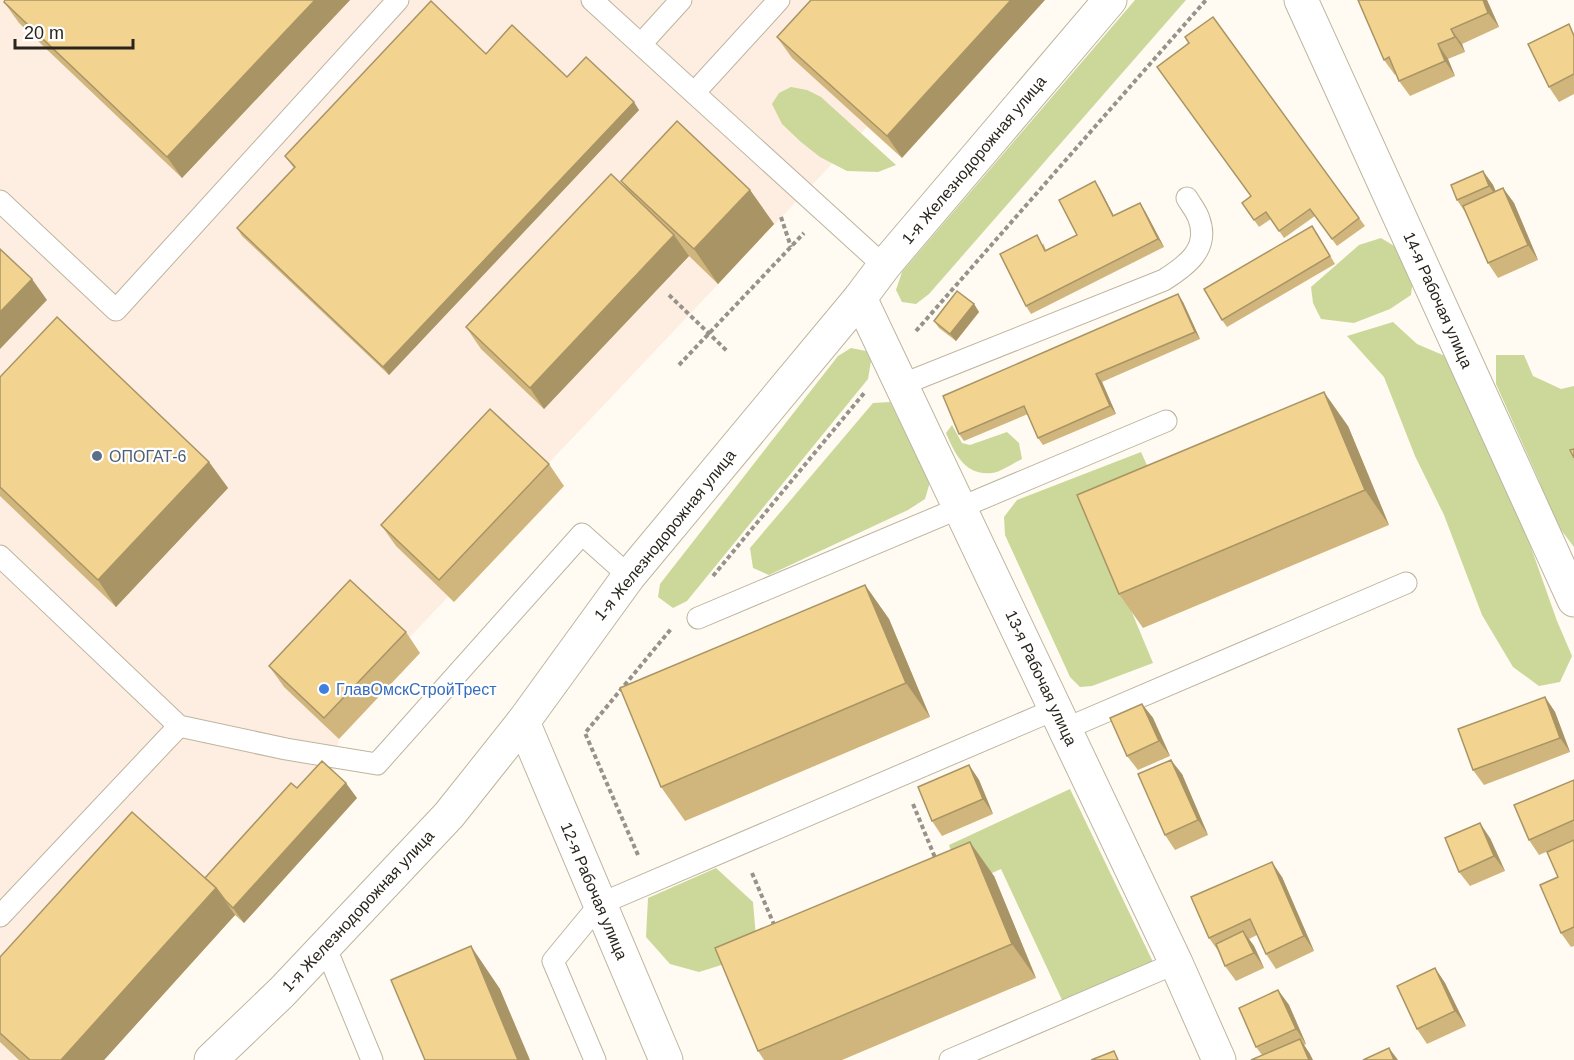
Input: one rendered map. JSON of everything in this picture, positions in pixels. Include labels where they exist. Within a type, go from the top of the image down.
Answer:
[{"type":"street","name":"1-я Железнодорожная улица","points":[[211,1060],[282,992],[449,815],[523,722],[629,576],[884,266],[1110,0]]},
{"type":"street","name":"14-я Рабочая улица","points":[[1301,0],[1574,600]]},
{"type":"street","name":"13-я Рабочая улица","points":[[860,298],[1176,963],[1219,1060]]},
{"type":"street","name":"12-я Рабочая улица","points":[[523,722],[666,1060]]},
{"type":"lane","points":[[0,201],[116,310],[398,0]]},
{"type":"lane","points":[[592,0],[884,266]]},
{"type":"lane","points":[[641,44],[681,0]]},
{"type":"lane","points":[[694,93],[779,0]]},
{"type":"lane","points":[[896,373],[1164,279],[1187,265],[1202,242],[1200,220],[1187,198]]},
{"type":"lane","points":[[698,618],[1167,421]]},
{"type":"lane","points":[[0,556],[179,726],[286,749],[377,764],[582,534],[629,576]]},
{"type":"lane","points":[[595,1060],[554,961],[600,904],[901,775],[1061,719],[1406,583]]},
{"type":"lane","points":[[0,916],[179,726]]},
{"type":"lane","points":[[325,946],[372,1060]]},
{"type":"lane","points":[[950,1060],[1176,963]]},
{"type":"path","points":[[711,579],[896,373],[1206,0]]},
{"type":"path","points":[[679,365],[824,212]]},
{"type":"path","points":[[669,295],[727,351]]},
{"type":"path","points":[[650,883],[585,733],[674,624]]},
{"type":"path","points":[[901,775],[937,862]]},
{"type":"path","points":[[741,844],[776,930]]},
{"type":"shaded area","points":[[0,0],[1045,0],[902,158],[867,127],[545,467],[564,486],[454,602],[448,597],[407,640],[420,653],[339,739],[332,776],[357,798],[244,922],[235,915],[104,1060],[0,1060]]},
{"type":"green space","points":[[1135,0],[1186,0],[929,294],[916,304],[902,302],[896,290],[902,272]]},
{"type":"green space","points":[[791,87],[807,90],[821,97],[896,165],[878,172],[847,171],[820,157],[782,124],[772,104],[779,93]]},
{"type":"green space","points":[[1381,238],[1399,249],[1413,279],[1411,295],[1390,309],[1354,323],[1321,319],[1313,303],[1311,287],[1359,245]]},
{"type":"green space","points":[[1393,322],[1417,344],[1445,356],[1515,502],[1557,621],[1572,656],[1560,682],[1539,686],[1513,667],[1482,615],[1444,515],[1415,456],[1384,377],[1347,336]]},
{"type":"green space","points":[[851,348],[866,351],[871,361],[868,379],[687,601],[673,608],[658,597],[660,584],[838,356]]},
{"type":"green space","points":[[1496,355],[1524,355],[1533,376],[1561,389],[1574,386],[1574,547],[1555,522],[1496,384]]},
{"type":"green space","points":[[890,402],[930,482],[925,499],[908,510],[769,575],[753,568],[750,548],[873,403]]},
{"type":"green space","points":[[952,425],[962,443],[970,445],[1007,432],[1019,443],[1022,459],[996,472],[975,471],[962,462],[953,449],[946,433]]},
{"type":"green space","points":[[1141,452],[1161,496],[1096,526],[1153,663],[1092,686],[1080,687],[1070,677],[1005,535],[1004,517],[1017,500]]},
{"type":"green space","points":[[1070,789],[1153,962],[1062,1000],[1001,869],[963,886],[949,845]]},
{"type":"green space","points":[[716,868],[753,902],[756,937],[734,961],[699,972],[670,964],[646,937],[648,898]]},
{"type":"building","points":[[5,0],[315,0],[167,157],[4,2]]},
{"type":"building","points":[[811,0],[1011,0],[887,136],[777,37]]},
{"type":"building","points":[[1358,0],[1483,0],[1488,13],[1451,29],[1455,37],[1438,44],[1445,61],[1399,81],[1389,57],[1384,60]]},
{"type":"building","points":[[431,1],[486,54],[512,25],[567,77],[586,57],[634,102],[383,367],[237,228],[295,167],[285,156]]},
{"type":"building","points":[[1213,17],[1359,218],[1332,239],[1310,209],[1279,231],[1266,212],[1254,220],[1242,203],[1251,196],[1157,67],[1189,43],[1185,37]]},
{"type":"building","points":[[1569,24],[1574,36],[1574,74],[1549,87],[1528,44]]},
{"type":"building","points":[[677,121],[750,190],[694,249],[621,181]]},
{"type":"building","points":[[1483,171],[1489,186],[1457,200],[1451,185]]},
{"type":"building","points":[[611,174],[674,235],[530,388],[466,327]]},
{"type":"building","points":[[1095,181],[1113,216],[1140,203],[1158,239],[1026,306],[1000,254],[1037,235],[1045,251],[1077,235],[1059,200]]},
{"type":"building","points":[[1503,188],[1528,245],[1488,263],[1463,206]]},
{"type":"building","points":[[1312,226],[1330,256],[1222,320],[1204,289]]},
{"type":"building","points":[[0,249],[32,279],[0,312]]},
{"type":"building","points":[[957,291],[974,304],[950,334],[934,321]]},
{"type":"building","points":[[1178,294],[1195,332],[1096,374],[1110,406],[1038,438],[1024,406],[959,434],[943,396]]},
{"type":"building","name":"ОПОГАТ-6","points":[[57,317],[209,462],[98,580],[0,487],[0,377]]},
{"type":"building","points":[[1324,392],[1365,490],[1119,594],[1077,495]]},
{"type":"building","points":[[490,409],[549,464],[439,580],[381,525]]},
{"type":"building","points":[[350,580],[406,632],[324,718],[269,666]]},
{"type":"building","points":[[865,585],[906,683],[661,787],[620,688]]},
{"type":"building","points":[[1545,697],[1560,738],[1473,770],[1458,729]]},
{"type":"building","points":[[1142,704],[1159,741],[1127,756],[1110,718]]},
{"type":"building","points":[[1171,760],[1198,820],[1165,835],[1138,774]]},
{"type":"building","points":[[322,761],[346,783],[233,908],[205,878],[291,783],[297,788]]},
{"type":"building","points":[[969,765],[983,799],[932,821],[918,787]]},
{"type":"building","points":[[1574,780],[1574,820],[1529,840],[1514,805]]},
{"type":"building","points":[[132,812],[216,888],[61,1060],[30,1060],[0,1033],[0,957]]},
{"type":"building","points":[[1480,823],[1494,856],[1459,872],[1445,838]]},
{"type":"building","points":[[1574,840],[1574,927],[1561,933],[1540,885],[1558,877],[1547,852]]},
{"type":"building","points":[[970,842],[1012,944],[758,1051],[715,948]]},
{"type":"building","points":[[1272,862],[1304,936],[1266,954],[1250,919],[1209,938],[1191,897]]},
{"type":"building","points":[[1243,931],[1254,953],[1225,966],[1216,944]]},
{"type":"building","points":[[471,946],[518,1060],[425,1060],[391,980]]},
{"type":"building","points":[[1435,968],[1455,1011],[1417,1029],[1397,986]]},
{"type":"building","points":[[1278,990],[1296,1029],[1256,1047],[1239,1008]]},
{"type":"building","points":[[1300,1039],[1309,1060],[1251,1060]]},
{"type":"building","points":[[1389,1048],[1394,1060],[1363,1060]]},
{"type":"building","points":[[1114,1051],[1118,1060],[1091,1060]]},
{"type":"place","name":"ОПОГАТ-6","points":[[97,456]]},
{"type":"place","name":"ГлавОмскСтройТрест","points":[[324,689]]}]
